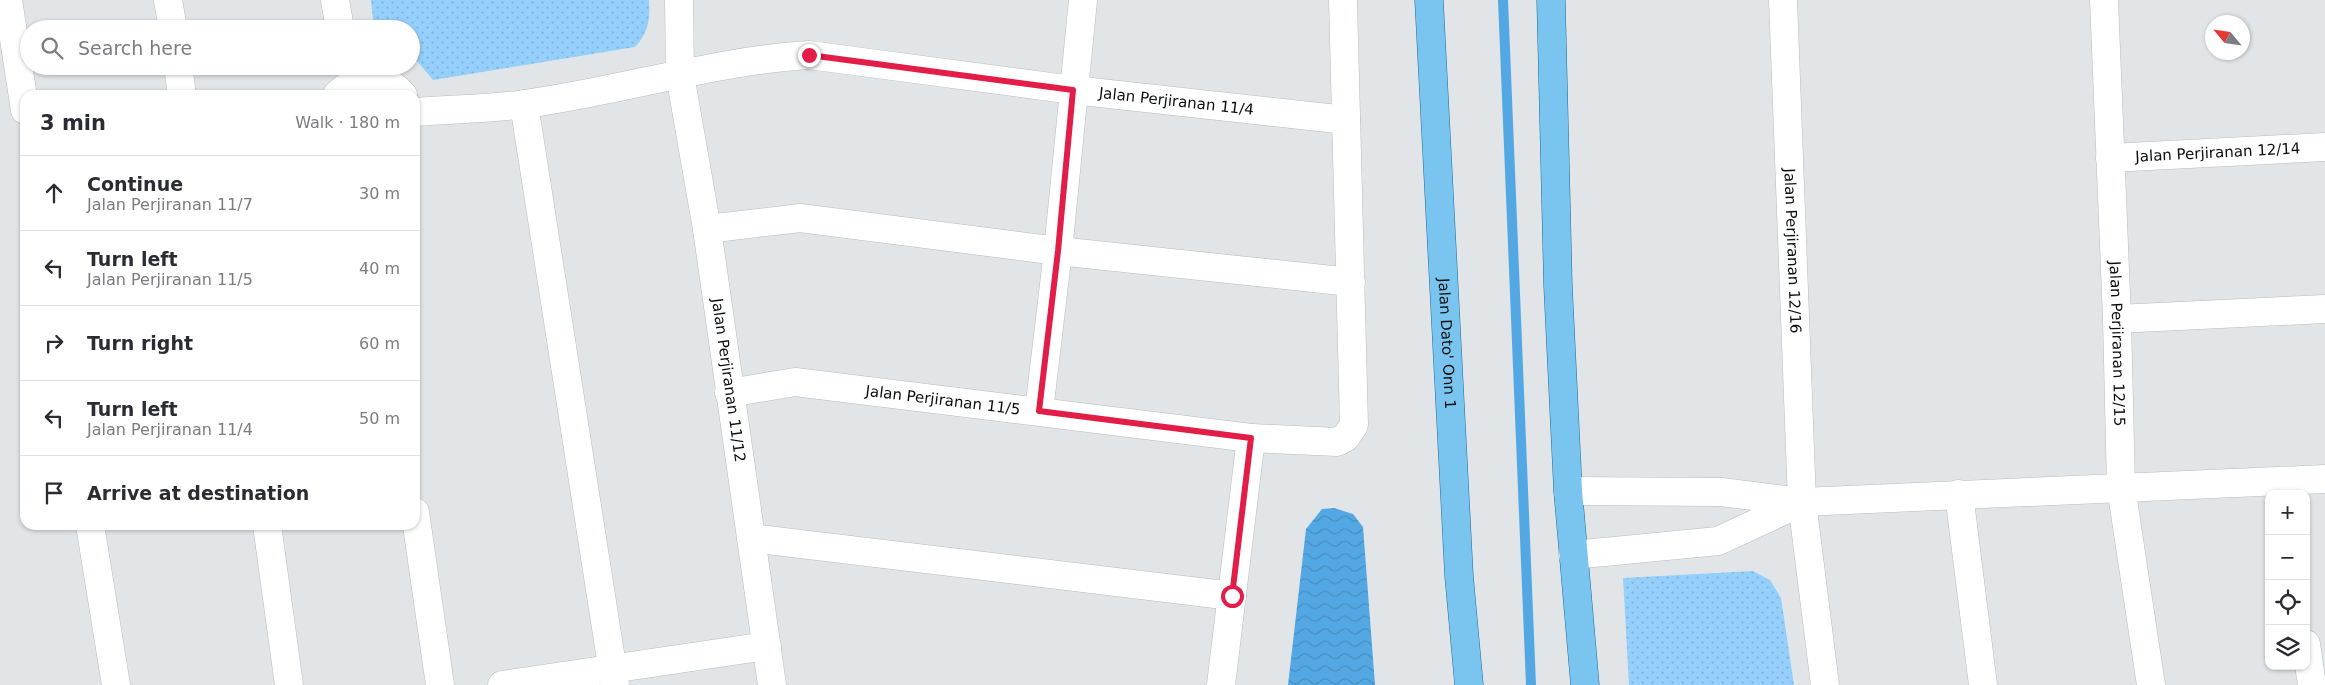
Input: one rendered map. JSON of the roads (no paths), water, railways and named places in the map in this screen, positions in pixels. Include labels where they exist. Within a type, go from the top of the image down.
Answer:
[{"type":"main road","name":"Jalan Dato' Onn 1","points":[[1429,0],[1459,576],[1469,685]]},
{"type":"main road","points":[[1551,0],[1558,286],[1568,491],[1585,685]]},
{"type":"street","points":[[8,0],[22,90]]},
{"type":"street","points":[[168,0],[171,20]]},
{"type":"street","points":[[335,0],[338,20]]},
{"type":"street","name":"Jalan Perjiranan 11/12","points":[[679,0],[680,75],[707,229],[772,685]]},
{"type":"street","points":[[1039,411],[1058,251],[1083,0]]},
{"type":"street","points":[[707,229],[800,218],[1058,251],[1351,282],[1343,0]]},
{"type":"street","name":"Jalan Perjiranan 12/16","points":[[1783,0],[1802,502],[1825,685]]},
{"type":"street","name":"Jalan Perjiranan 12/15","points":[[2104,0],[2117,319],[2121,487],[2151,685]]},
{"type":"street","name":"Jalan Perjiranan 11/4","points":[[420,112],[524,104],[773,57],[809,55],[1073,90],[1346,120]]},
{"type":"street","points":[[179,75],[181,90]]},
{"type":"street","points":[[345,82],[376,80],[388,84],[396,90]]},
{"type":"street","points":[[524,104],[614,677]]},
{"type":"street","name":"Jalan Perjiranan 12/14","points":[[2110,158],[2325,148]]},
{"type":"street","name":"Jalan Perjiranan 11/5","points":[[729,393],[795,382],[1251,438],[1337,442],[1346,437],[1354,425],[1351,282]]},
{"type":"street","points":[[2117,319],[2325,309]]},
{"type":"street","points":[[1221,685],[1251,438]]},
{"type":"street","points":[[1568,491],[1721,492],[1802,502],[2121,487],[2286,487],[2325,478]]},
{"type":"street","points":[[1958,494],[1983,685]]},
{"type":"street","points":[[1573,555],[1718,541],[1802,502]]},
{"type":"street","points":[[91,530],[116,685]]},
{"type":"street","points":[[268,530],[289,685]]},
{"type":"street","points":[[418,530],[440,685]]},
{"type":"street","points":[[751,538],[1232,596]]},
{"type":"street","points":[[502,685],[614,677],[767,646]]},
{"type":"street","points":[[2310,670],[2312,685]]},
{"type":"water","points":[[1334,508],[1353,514],[1363,527],[1375,685],[1288,685],[1306,529],[1322,509]]},
{"type":"waterway","points":[[1503,0],[1531,685]]}]
